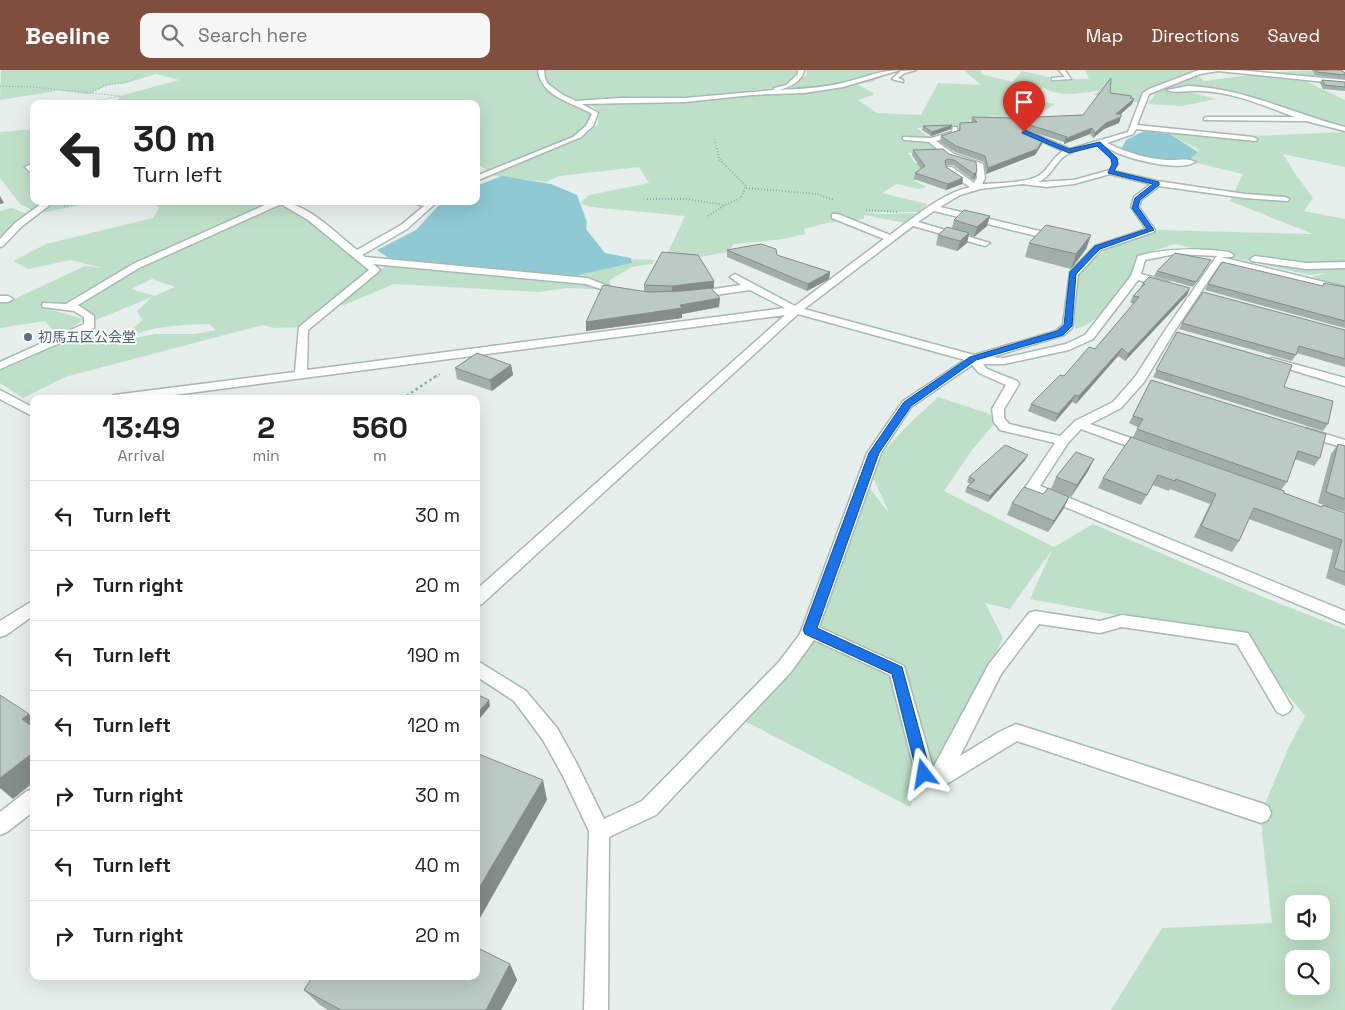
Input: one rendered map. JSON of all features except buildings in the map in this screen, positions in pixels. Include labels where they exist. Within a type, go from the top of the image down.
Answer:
[{"type":"street","points":[[480,176],[487,171],[558,147],[586,130],[594,120],[595,112],[578,102],[548,89],[543,82],[541,70]]},
{"type":"street","points":[[578,102],[685,100],[752,93],[788,86],[801,74],[801,70]]},
{"type":"street","points":[[752,93],[766,94],[826,88],[899,71],[913,70]]},
{"type":"street","points":[[1054,79],[1069,78],[1062,70]]},
{"type":"street","points":[[480,596],[836,275],[932,208],[957,194],[976,188],[1022,182],[1043,177],[1060,156],[1069,151],[1131,133],[1142,97],[1199,72],[1215,70]]},
{"type":"street","points":[[1220,70],[1345,82]]},
{"type":"street","points":[[899,71],[895,79],[901,81]]},
{"type":"street","points":[[1142,97],[1186,87],[1212,88],[1306,119],[1345,129]]},
{"type":"street","points":[[1206,119],[1306,119]]},
{"type":"street","points":[[1133,127],[1253,139]]},
{"type":"street","points":[[905,138],[931,140],[956,133],[955,128]]},
{"type":"street","points":[[1024,132],[1069,151]]},
{"type":"street","points":[[1200,134],[1209,142]]},
{"type":"street","points":[[931,140],[951,156],[980,166],[981,178],[976,188]]},
{"type":"street","points":[[1099,143],[1117,151],[1157,163],[1191,162]]},
{"type":"street","points":[[1099,143],[1113,165],[1157,183],[1245,196],[1285,199]]},
{"type":"street","points":[[1022,182],[1046,185],[1074,182],[1113,165]]},
{"type":"street","points":[[948,169],[976,188]]},
{"type":"street","points":[[599,831],[649,808],[785,667],[807,637],[874,453],[908,404],[973,359],[1060,333],[1068,326],[1073,274],[1093,246],[1151,230],[1135,208],[1138,199],[1157,183]]},
{"type":"street","points":[[965,191],[984,195]]},
{"type":"street","points":[[0,244],[18,225],[46,205]]},
{"type":"street","points":[[68,307],[136,266],[272,205]]},
{"type":"street","points":[[288,205],[311,218],[361,257],[374,270],[303,330],[301,374]]},
{"type":"street","points":[[361,257],[404,227],[430,205]]},
{"type":"street","points":[[932,208],[1068,240]]},
{"type":"street","points":[[835,216],[890,239]]},
{"type":"street","points":[[912,223],[985,243]]},
{"type":"street","points":[[735,277],[796,310],[973,359],[1004,361],[1069,347],[1089,337],[1136,276],[1141,258],[1166,251],[1190,250],[1211,252],[1306,266],[1345,266]]},
{"type":"street","points":[[361,257],[586,281],[617,293],[636,295]]},
{"type":"street","points":[[1345,290],[1219,259],[1191,292],[1174,333],[1145,381],[1117,406],[1079,424],[1063,441],[1032,488],[1345,618]]},
{"type":"street","points":[[1136,276],[1191,292]]},
{"type":"street","points":[[684,296],[751,287]]},
{"type":"street","points":[[0,366],[90,326],[88,316],[77,308],[47,305]]},
{"type":"street","points":[[144,395],[796,310]]},
{"type":"street","points":[[1262,358],[1345,382]]},
{"type":"street","points":[[973,359],[983,370],[1012,384],[998,409],[998,419],[1006,427],[1063,441]]},
{"type":"street","points":[[0,394],[30,410]]},
{"type":"street","points":[[1079,424],[1162,454]]},
{"type":"street","points":[[1298,429],[1345,444]]},
{"type":"street","points":[[0,630],[30,609]]},
{"type":"street","points":[[938,779],[995,669],[1035,617],[1100,627],[1122,621],[1242,638],[1283,707]]},
{"type":"street","points":[[809,630],[898,671],[924,774],[938,779]]},
{"type":"street","points":[[480,670],[520,696],[550,734],[570,770],[599,831],[596,1010]]},
{"type":"street","points":[[938,779],[1016,732],[1261,812]]},
{"type":"street","points":[[0,825],[30,801]]},
{"type":"path","points":[[90,93],[106,85],[131,81],[139,74]]},
{"type":"path","points":[[0,86],[33,87],[120,96],[102,100]]},
{"type":"path","points":[[708,216],[725,205],[741,198],[746,186],[719,159],[715,139]]},
{"type":"path","points":[[647,199],[676,197],[725,205]]},
{"type":"green space","points":[[1,70],[541,70],[538,76],[545,85],[542,70],[800,70],[801,75],[779,87],[741,93],[687,99],[579,102],[595,113],[575,138],[562,145],[584,136],[598,124],[599,112],[590,104],[692,101],[808,91],[799,89],[796,91],[762,92],[781,88],[807,75],[806,70],[897,70],[879,75],[880,78],[871,82],[857,84],[873,93],[873,95],[858,100],[877,113],[921,115],[938,83],[981,85],[964,70],[981,70],[981,74],[1013,82],[1022,71],[1057,79],[1089,79],[1085,70],[1192,70],[1204,81],[1265,73],[1324,70],[1340,81],[1299,78],[1345,100],[1345,130],[1215,88],[1185,91],[1216,99],[1182,106],[1148,104],[1158,90],[1152,87],[1138,103],[1094,95],[1101,90],[1061,94],[1040,85],[1043,89],[1006,89],[1029,99],[1055,104],[1030,117],[1014,119],[987,114],[998,118],[970,120],[970,126],[917,128],[948,154],[908,153],[915,163],[945,164],[964,177],[926,176],[914,181],[927,187],[918,189],[897,184],[882,193],[927,204],[922,212],[864,212],[883,214],[917,213],[905,223],[864,215],[864,219],[827,223],[804,229],[805,234],[783,239],[734,244],[728,252],[694,258],[668,252],[685,216],[590,207],[580,203],[589,195],[649,183],[639,167],[559,176],[546,182],[494,176],[517,162],[490,171],[480,166],[480,100],[118,100],[120,96],[179,80],[156,74],[123,84],[109,85],[88,94],[54,90],[57,91],[0,100]]},
{"type":"green space","points":[[30,129],[30,205],[82,205],[39,213],[20,204],[0,178],[0,132]]},
{"type":"green space","points":[[1181,130],[1247,135],[1251,143],[1254,136],[1345,132],[1345,167],[1283,154],[1313,198],[1304,211],[1345,219],[1345,286],[1312,277],[1326,273],[1309,275],[1175,244],[1144,254],[1123,298],[1088,324],[1076,329],[1069,315],[1077,273],[1109,247],[1159,230],[1313,234],[1230,201],[1243,174],[1188,161],[1199,150],[1170,134]]},
{"type":"green space","points":[[156,205],[287,205],[311,221],[351,256],[375,270],[302,327],[274,328],[263,325],[65,377],[23,398],[0,383],[0,369],[90,331],[121,341],[155,334],[195,334],[216,330],[209,324],[200,324],[165,327],[139,333],[133,329],[142,320],[137,311],[152,297],[96,320],[92,314],[75,305],[60,309],[48,309],[84,319],[59,337],[45,321],[0,328],[0,302],[6,303],[85,266],[102,268],[71,260],[28,269],[13,261],[46,244],[153,218],[159,208]],"holes":[[[152,279],[175,287],[154,296],[131,289]]]},
{"type":"green space","points":[[12,208],[27,214],[0,244],[0,211]]},
{"type":"green space","points":[[633,259],[654,260],[652,264],[632,267],[610,280],[610,290],[568,288],[539,292],[394,284],[344,305],[335,306],[382,269],[387,262],[574,276],[631,263]]},
{"type":"green space","points":[[938,397],[987,413],[998,419],[972,450],[944,491],[1054,547],[1093,524],[1270,600],[1345,629],[1345,1010],[1111,1010],[1162,928],[1272,923],[1261,813],[1288,749],[1305,716],[1242,638],[1030,599],[1052,550],[1010,609],[985,603],[1003,638],[956,742],[924,774],[910,807],[737,717],[807,637],[864,481],[889,513],[869,468],[905,428]]},
{"type":"water","points":[[1144,131],[1170,134],[1198,152],[1188,161],[1170,164],[1120,151],[1126,140]]},
{"type":"water","points":[[502,176],[551,184],[577,195],[587,222],[586,229],[605,253],[631,258],[632,263],[574,276],[393,261],[377,250],[416,230],[440,205],[480,205],[480,184]]},
{"type":"place","name":"初馬五区公会堂","points":[[28,337]]},
{"type":"route","points":[[924,774],[898,671],[809,630],[874,453],[908,404],[973,359],[1060,333],[1068,326],[1073,274],[1098,248],[1151,230],[1135,208],[1138,199],[1157,183],[1110,172],[1115,164],[1114,158],[1098,144],[1069,151],[1024,132]]}]
